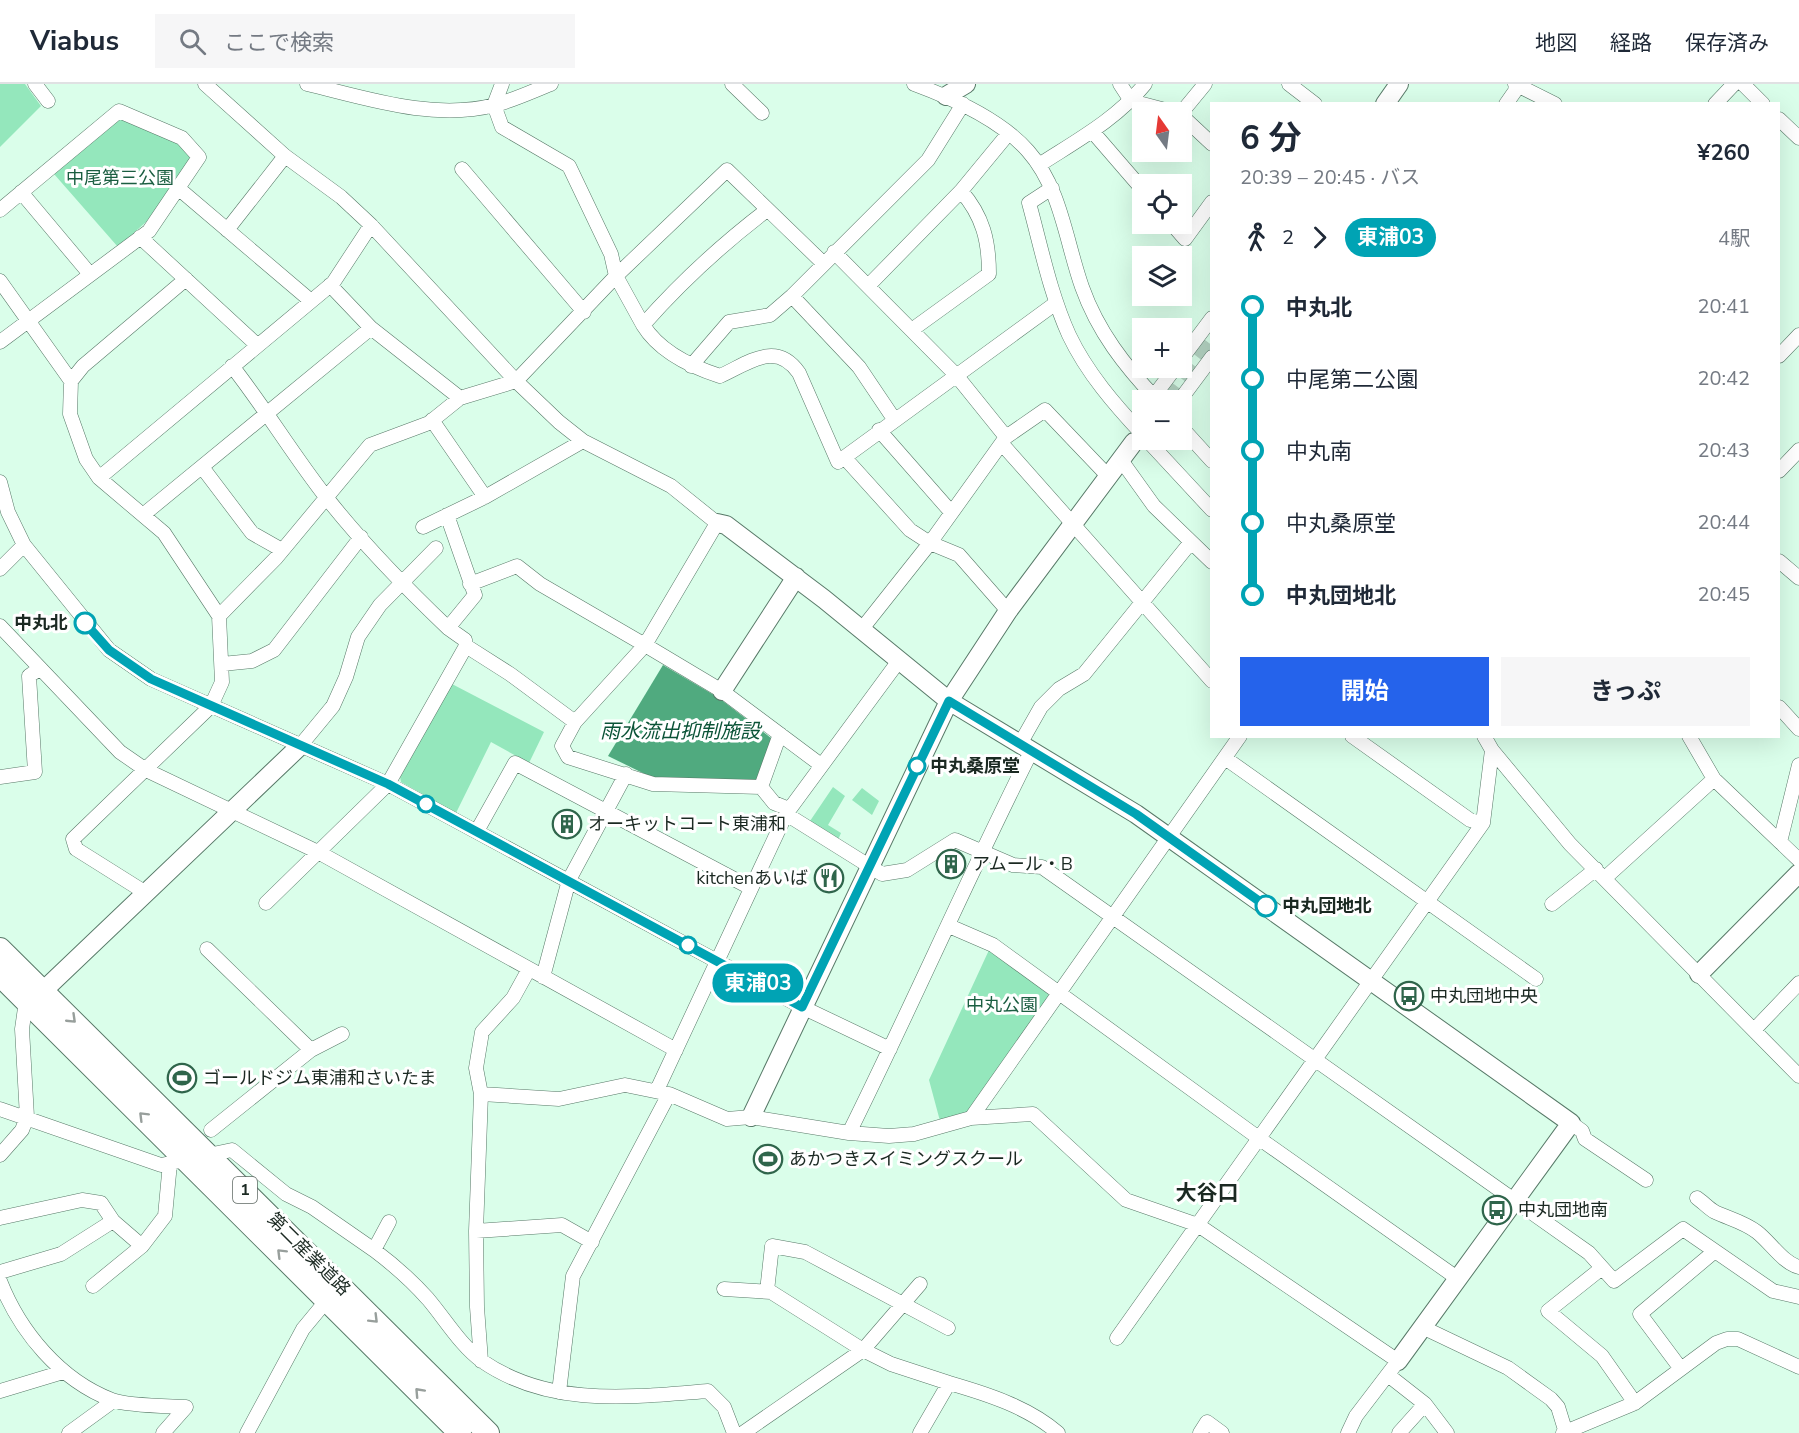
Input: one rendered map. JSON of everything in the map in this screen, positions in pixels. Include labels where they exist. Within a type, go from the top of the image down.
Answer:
[{"type":"main road","name":"第二産業道路","points":[[0,949],[34,996],[178,1161],[327,1300],[460,1433]]},
{"type":"main road","name":"第二産業道路","points":[[0,975],[34,996],[209,1154],[488,1433]]},
{"type":"street","points":[[35,84],[48,101]]},
{"type":"street","points":[[206,84],[285,156],[341,197],[371,225],[516,381],[583,441],[671,486],[717,523],[726,525],[796,577],[898,662],[949,701],[1170,837],[1571,1123],[1582,1131],[1585,1138],[1646,1180]]},
{"type":"street","points":[[307,84],[398,106],[453,110],[494,105],[551,84]]},
{"type":"street","points":[[502,84],[494,105],[502,127],[569,166],[611,254],[616,276],[649,335],[691,366],[720,375],[767,355],[791,361],[799,373],[838,462],[1056,303]]},
{"type":"street","points":[[732,84],[762,113]]},
{"type":"street","points":[[914,84],[954,100],[1008,134],[1027,150],[1039,165],[1052,188],[1081,285],[1097,322],[1123,363],[1148,390]]},
{"type":"street","points":[[691,366],[729,322],[770,315],[792,296],[928,160],[954,100],[966,84]]},
{"type":"street","points":[[1120,84],[1131,101],[1135,102]]},
{"type":"street","points":[[1039,165],[1092,131],[1131,101],[1144,84]]},
{"type":"street","points":[[1191,102],[1205,84]]},
{"type":"street","points":[[1289,84],[1312,102]]},
{"type":"street","points":[[1386,102],[1400,84]]},
{"type":"street","points":[[1717,102],[1734,84]]},
{"type":"street","points":[[1743,84],[1761,102]]},
{"type":"street","points":[[1507,102],[1518,85],[1551,102]]},
{"type":"street","points":[[0,210],[119,111],[182,138],[199,157],[149,231],[89,273],[29,322],[0,342]]},
{"type":"street","points":[[1780,120],[1799,138]]},
{"type":"street","points":[[1192,124],[1210,142]]},
{"type":"street","points":[[1092,131],[1132,177]]},
{"type":"street","points":[[869,285],[961,191],[1008,134]]},
{"type":"street","points":[[227,230],[285,156]]},
{"type":"street","points":[[462,169],[584,312]]},
{"type":"street","points":[[219,615],[282,550],[370,445],[432,420],[460,398],[516,381],[616,276],[727,170],[823,263]]},
{"type":"street","points":[[178,188],[311,300]]},
{"type":"street","points":[[1052,188],[1029,202],[1056,303],[1070,336],[1097,383],[1132,428]]},
{"type":"street","points":[[913,329],[988,274],[989,251],[984,227],[976,208],[961,191]]},
{"type":"street","points":[[21,192],[89,273]]},
{"type":"street","points":[[1192,229],[1210,205]]},
{"type":"street","points":[[643,325],[679,284],[723,244],[767,210]]},
{"type":"street","points":[[99,478],[330,285],[371,225]]},
{"type":"street","points":[[140,237],[257,345]]},
{"type":"street","points":[[834,252],[913,329],[956,375],[1004,441],[1072,525],[1210,679]]},
{"type":"street","points":[[146,893],[76,849],[73,839],[211,706],[222,682],[219,615],[164,533],[99,478],[86,459],[70,414],[71,381],[83,366],[186,279]]},
{"type":"street","points":[[0,281],[71,381]]},
{"type":"street","points":[[330,285],[371,328],[460,398]]},
{"type":"street","points":[[792,296],[859,367],[894,419]]},
{"type":"street","points":[[1192,345],[1210,321]]},
{"type":"street","points":[[143,515],[371,328]]},
{"type":"street","points":[[1780,355],[1799,335]]},
{"type":"street","points":[[1187,390],[1210,360]]},
{"type":"street","points":[[232,366],[269,413],[325,496],[401,582],[448,628],[465,640],[466,646],[388,784],[266,903]]},
{"type":"street","points":[[861,630],[930,543],[1004,441],[1045,410],[1108,476]]},
{"type":"street","points":[[432,420],[485,497]]},
{"type":"street","points":[[879,430],[951,512]]},
{"type":"street","points":[[1192,437],[1209,451]]},
{"type":"street","points":[[423,527],[485,497],[583,441]]},
{"type":"street","points":[[751,1117],[949,701],[1008,611],[1108,476],[1132,448]]},
{"type":"street","points":[[1152,450],[1210,508]]},
{"type":"street","points":[[1780,470],[1798,452]]},
{"type":"street","points":[[844,457],[910,530],[930,543],[959,555],[1008,611]]},
{"type":"street","points":[[1121,460],[1154,506],[1210,559]]},
{"type":"street","points":[[202,467],[252,533],[282,550]]},
{"type":"street","points":[[0,482],[8,512],[24,545],[109,650],[151,679],[388,784],[802,1007],[890,1049]]},
{"type":"street","points":[[447,515],[475,595],[474,600],[448,628]]},
{"type":"street","points":[[717,523],[645,645],[575,722],[562,746],[568,757],[653,784],[761,787]]},
{"type":"street","points":[[222,664],[252,661],[274,650],[361,537]]},
{"type":"street","points":[[849,1133],[949,926],[1041,707],[1059,689],[1084,674],[1191,542]]},
{"type":"street","points":[[0,569],[24,545]]},
{"type":"street","points":[[0,1155],[22,1130],[27,1117],[22,1029],[34,996],[300,746],[333,706],[346,676],[358,637],[380,605],[436,548]]},
{"type":"street","points":[[1780,562],[1799,578]]},
{"type":"street","points":[[470,584],[517,566],[540,584],[722,691],[821,765]]},
{"type":"street","points":[[722,691],[796,577]]},
{"type":"street","points":[[0,626],[120,752],[146,770],[318,852],[676,1050]]},
{"type":"street","points":[[466,646],[575,722]]},
{"type":"street","points":[[559,1392],[573,1276],[592,1242],[663,1092],[676,1050],[717,960],[788,812],[898,662]]},
{"type":"street","points":[[0,777],[34,772],[29,676],[39,669]]},
{"type":"street","points":[[1780,708],[1799,729]]},
{"type":"street","points":[[761,787],[780,734]]},
{"type":"street","points":[[971,1118],[1239,738]]},
{"type":"street","points":[[1355,738],[1470,820],[1483,824]]},
{"type":"street","points":[[1690,738],[1714,779],[1799,860]]},
{"type":"street","points":[[1117,1338],[1483,824],[1490,741]]},
{"type":"street","points":[[1490,741],[1570,844],[1799,1076]]},
{"type":"street","points":[[1225,758],[1536,979]]},
{"type":"street","points":[[477,831],[515,763],[751,888]]},
{"type":"street","points":[[1780,842],[1799,765]]},
{"type":"street","points":[[543,977],[568,880],[626,774]]},
{"type":"street","points":[[1552,904],[1600,874],[1714,779]]},
{"type":"street","points":[[761,787],[774,804],[882,874],[907,870],[955,840],[1013,865],[1042,867],[1315,1062],[1589,1253],[1614,1281],[1683,1229],[1773,1292],[1799,1297]]},
{"type":"street","points":[[1700,974],[1799,873]]},
{"type":"street","points":[[949,926],[993,945],[1260,1139],[1458,1278]]},
{"type":"street","points":[[207,949],[311,1050]]},
{"type":"street","points":[[481,1361],[477,1307],[476,1231],[481,1094],[476,1068],[482,1032],[513,998],[529,969]]},
{"type":"street","points":[[1755,1029],[1799,983]]},
{"type":"street","points":[[211,1130],[311,1050],[342,1034]]},
{"type":"street","points":[[481,1094],[559,1099],[626,1085],[663,1092],[727,1119],[751,1117],[849,1133],[889,1136],[914,1134],[971,1118],[1032,1114],[1126,1200],[1198,1225],[1393,1368],[1447,1433]]},
{"type":"street","points":[[0,1109],[161,1165],[232,1150],[286,1194],[312,1207],[374,1250],[413,1283],[481,1361],[530,1383],[559,1392],[591,1397],[621,1398],[708,1391],[724,1407],[734,1433]]},
{"type":"street","points":[[1348,1433],[1356,1416],[1571,1123]]},
{"type":"street","points":[[93,1286],[142,1246],[165,1216],[178,1161]]},
{"type":"street","points":[[1697,1198],[1714,1212],[1732,1217],[1754,1230],[1774,1245],[1790,1265],[1799,1268]]},
{"type":"street","points":[[0,1218],[81,1200],[101,1203],[113,1221],[142,1246]]},
{"type":"street","points":[[0,1272],[61,1254],[113,1221]]},
{"type":"street","points":[[374,1250],[389,1222]]},
{"type":"street","points":[[476,1231],[562,1225],[592,1242]]},
{"type":"street","points":[[767,1291],[772,1246],[805,1252],[948,1328]]},
{"type":"street","points":[[1681,1369],[1640,1314],[1715,1251]]},
{"type":"street","points":[[1602,1268],[1548,1311],[1602,1356],[1635,1402]]},
{"type":"street","points":[[743,1433],[863,1350],[920,1284]]},
{"type":"street","points":[[724,1289],[767,1291],[863,1350],[891,1364],[1012,1405],[1039,1418],[1058,1433]]},
{"type":"street","points":[[2,1290],[32,1339],[63,1372],[113,1401],[186,1407],[163,1433]]},
{"type":"street","points":[[247,1433],[303,1329],[327,1300]]},
{"type":"street","points":[[1422,1328],[1508,1368],[1551,1399],[1558,1407],[1565,1433],[1635,1402],[1716,1343],[1727,1339],[1738,1339],[1799,1367]]},
{"type":"street","points":[[0,1390],[63,1372]]},
{"type":"street","points":[[920,1433],[949,1383]]},
{"type":"street","points":[[69,1433],[113,1401]]},
{"type":"street","points":[[1399,1433],[1425,1404]]},
{"type":"street","points":[[1200,1433],[1207,1422],[1222,1433]]},
{"type":"green space","points":[[0,84],[25,84],[41,106],[0,147]]},
{"type":"green space","name":"中尾第三公園","points":[[119,116],[172,140],[189,152],[193,159],[146,222],[118,247],[54,174]]},
{"type":"green space","points":[[452,684],[544,732],[529,763],[491,742],[456,813],[401,782],[400,777]]},
{"type":"green space","points":[[833,787],[845,796],[828,825],[841,833],[838,840],[810,821]]},
{"type":"green space","points":[[862,788],[879,801],[872,815],[852,800]]},
{"type":"green space","name":"中丸公園","points":[[989,950],[1048,992],[1049,999],[967,1115],[940,1121],[929,1080]]},
{"type":"water","name":"雨水流出抑制施設","points":[[663,665],[719,698],[771,738],[758,781],[655,779],[608,756]]},
{"type":"tunnel","points":[[1173,390],[1210,341]]},
{"type":"bus line","name":"東浦03","points":[[85,623],[109,650],[126,664],[151,679],[388,784],[802,1007],[949,701],[1136,814],[1266,906]]},
{"type":"place","name":"中丸北","points":[[85,623]]},
{"type":"place","name":"中丸桑原堂","points":[[917,766]]},
{"type":"place","name":"オーキットコート東浦和","points":[[567,824]]},
{"type":"place","name":"アムール・B","points":[[951,864]]},
{"type":"place","name":"kitchenあいば","points":[[829,878]]},
{"type":"place","name":"中丸団地北","points":[[1266,906]]},
{"type":"place","name":"中丸団地中央","points":[[1409,996]]},
{"type":"place","name":"ゴールドジム東浦和さいたま","points":[[182,1078]]},
{"type":"place","name":"あかつきスイミングスクール","points":[[768,1159]]},
{"type":"place","name":"中丸団地南","points":[[1497,1210]]},
{"type":"district","name":"大谷口","points":[[1207,1193]]}]
